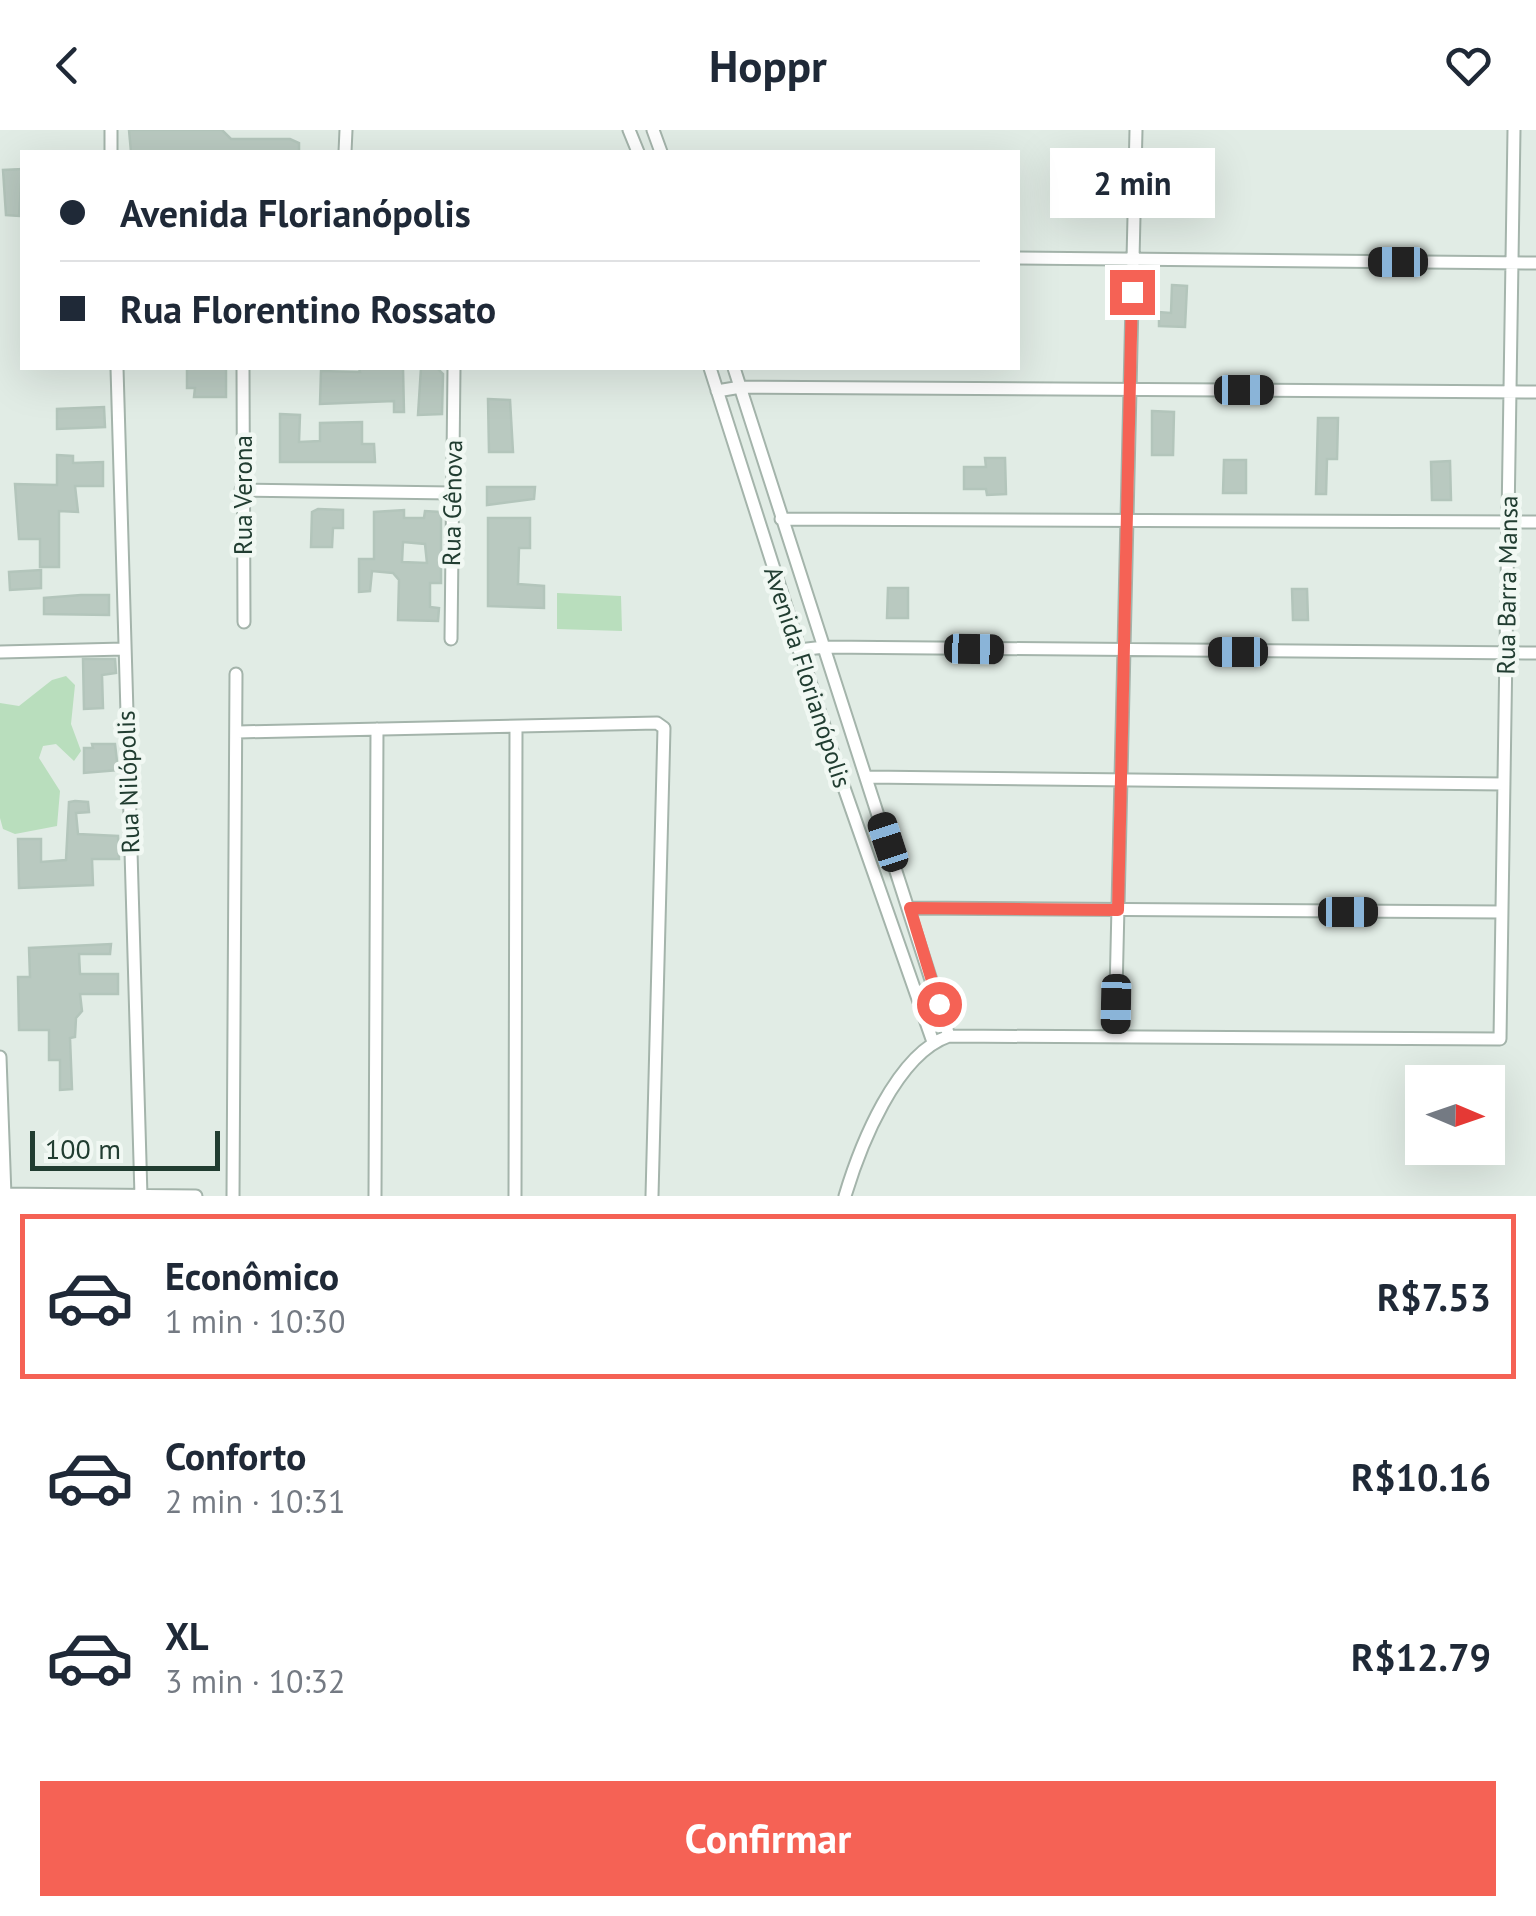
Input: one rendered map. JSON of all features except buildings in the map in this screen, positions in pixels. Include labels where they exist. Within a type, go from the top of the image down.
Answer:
[{"type":"street","points":[[845,1196],[869,1127],[908,1069],[933,1042],[949,1036],[1116,1036],[1136,130]]},
{"type":"street","name":"Rua Barra Mansa","points":[[1116,1036],[1500,1039],[1514,130]]},
{"type":"street","points":[[1020,258],[1536,263]]},
{"type":"street","name":"Rua Nilópolis","points":[[117,370],[141,1195]]},
{"type":"street","name":"Rua Verona","points":[[243,370],[244,622]]},
{"type":"street","name":"Rua Gênova","points":[[450,638],[454,370]]},
{"type":"street","name":"Avenida Florianópolis","points":[[711,370],[800,650],[933,1042]]},
{"type":"street","name":"Avenida Florianópolis","points":[[735,370],[949,1036]]},
{"type":"street","points":[[718,391],[741,388],[1536,392]]},
{"type":"street","points":[[241,490],[452,493]]},
{"type":"street","points":[[780,519],[1536,522]]},
{"type":"street","points":[[800,650],[824,647],[1536,653]]},
{"type":"street","points":[[0,652],[124,649]]},
{"type":"street","points":[[232,1196],[236,674]]},
{"type":"street","points":[[238,732],[657,723],[666,734],[652,1196]]},
{"type":"street","points":[[515,1196],[516,728]]},
{"type":"street","points":[[375,1196],[377,729]]},
{"type":"street","points":[[867,777],[1504,784]]},
{"type":"street","points":[[910,908],[1502,912]]},
{"type":"street","points":[[0,1057],[3,1194],[196,1196]]},
{"type":"green space","points":[[557,593],[621,596],[622,631],[557,629]]},
{"type":"green space","points":[[66,676],[75,685],[71,724],[81,751],[74,761],[56,744],[43,746],[39,758],[60,791],[57,826],[15,834],[3,829],[0,818],[0,703],[19,706],[52,680]]},
{"type":"route","points":[[939,1004],[910,908],[1118,910],[1132,292]]}]
